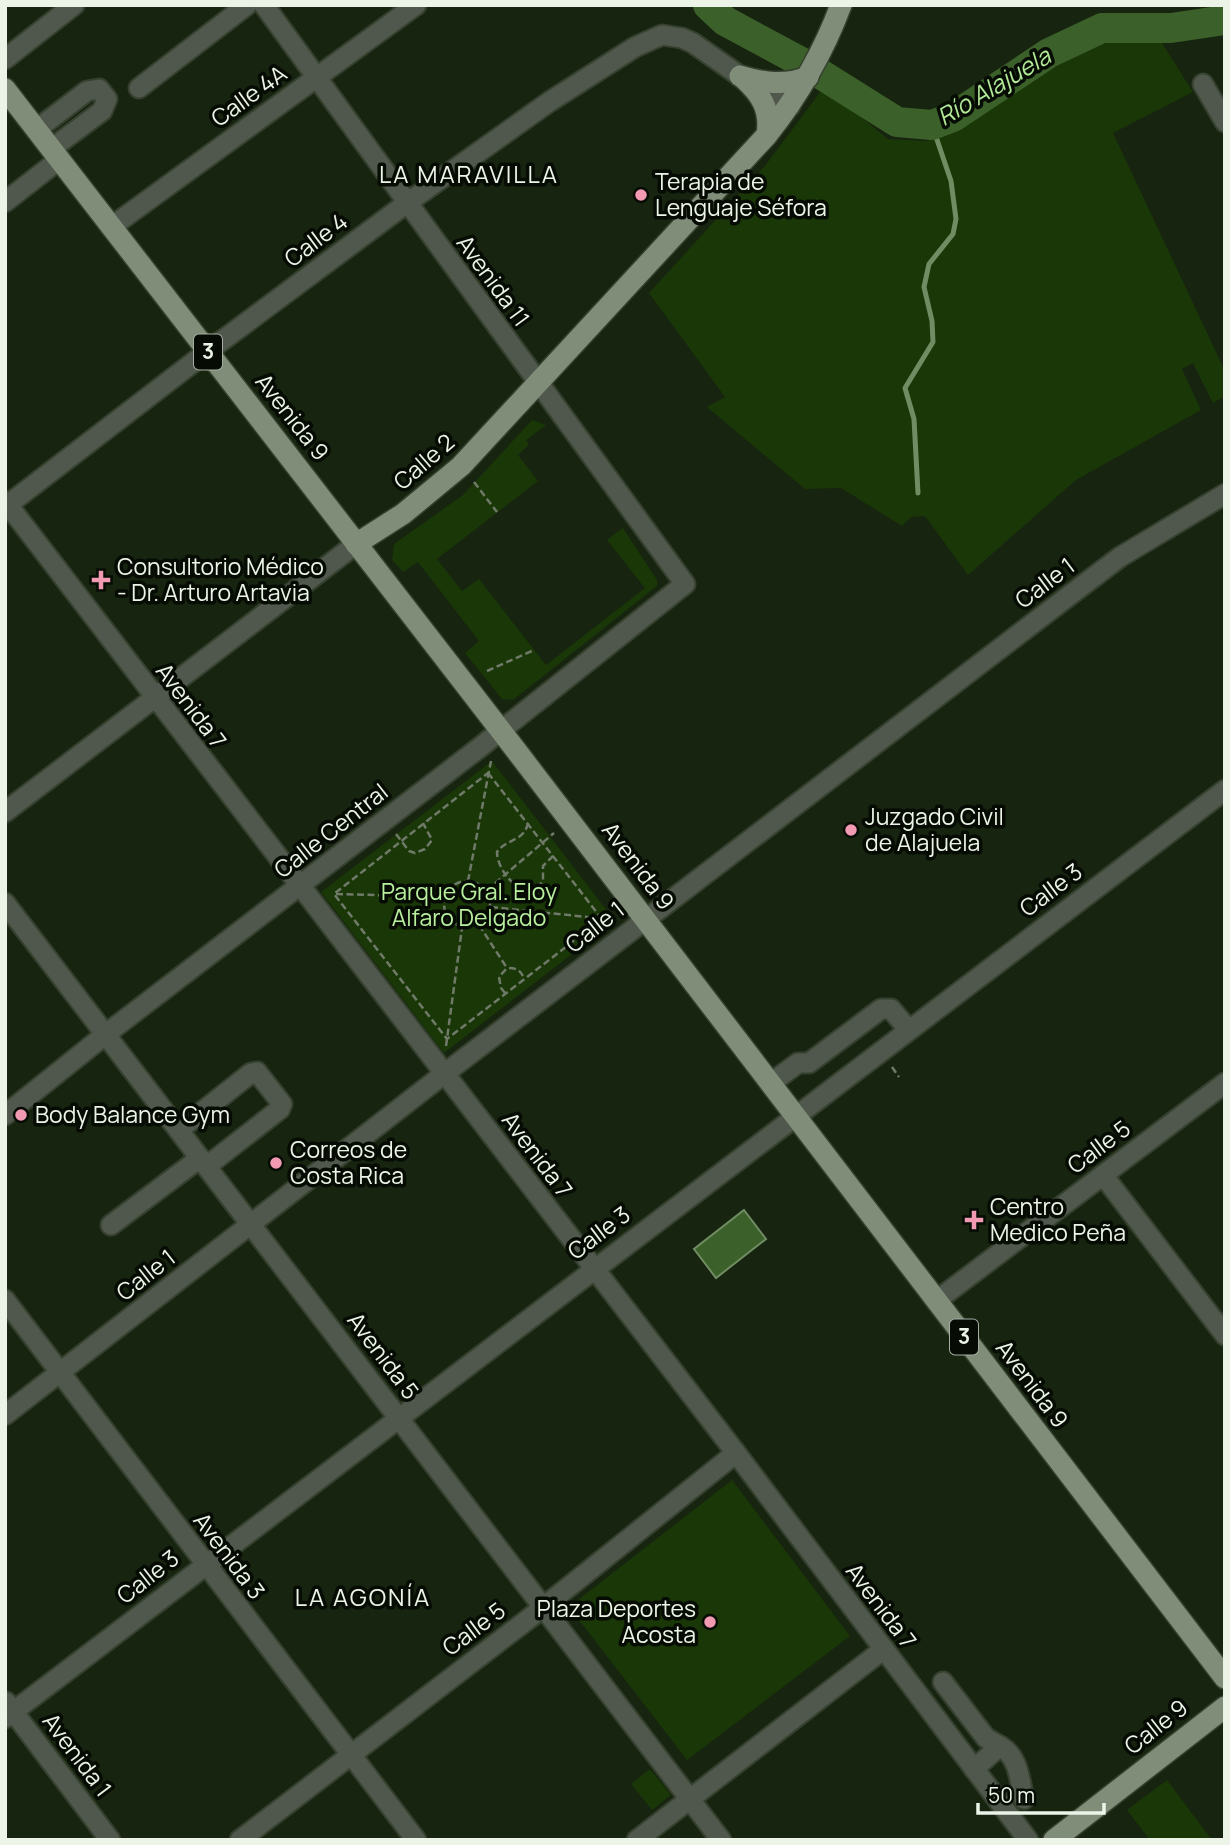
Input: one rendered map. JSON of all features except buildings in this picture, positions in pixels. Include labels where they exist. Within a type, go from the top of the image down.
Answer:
[{"type":"main road","name":"Calle 2","points":[[356,544],[403,514],[445,481],[476,451],[767,135],[808,77],[841,5]]},
{"type":"main road","points":[[740,76],[758,82],[777,83],[796,82],[808,77]]},
{"type":"main road","points":[[740,76],[760,96],[767,108],[767,135]]},
{"type":"main road","name":"Avenida 9","points":[[5,89],[795,1114],[1225,1678]]},
{"type":"main road","name":"Calle 9","points":[[1054,1840],[1225,1707]]},
{"type":"street","points":[[5,59],[74,5]]},
{"type":"street","points":[[139,88],[247,5]]},
{"type":"street","name":"Avenida 11","points":[[264,5],[685,584]]},
{"type":"street","name":"Calle 4A","points":[[111,227],[416,5]]},
{"type":"street","name":"Calle 4","points":[[6,505],[407,203],[606,65],[653,38],[671,35],[693,43],[740,76]]},
{"type":"street","points":[[740,76],[790,106]]},
{"type":"street","points":[[1203,85],[1225,122]]},
{"type":"street","points":[[5,202],[102,111],[107,99],[99,89],[87,90],[36,130]]},
{"type":"street","name":"Calle 1","points":[[5,1415],[645,919],[1120,557],[1225,494]]},
{"type":"street","name":"Avenida 7","points":[[6,505],[736,1453],[1028,1840]]},
{"type":"street","name":"Calle 2","points":[[5,812],[356,544]]},
{"type":"street","name":"Calle Central","points":[[5,1115],[685,584]]},
{"type":"street","name":"Calle 3","points":[[8,1710],[205,1564],[1225,790]]},
{"type":"street","name":"Avenida 5","points":[[5,903],[106,1034],[186,1125],[252,1223],[721,1840]]},
{"type":"street","points":[[771,1083],[798,1063],[809,1063],[881,1009],[891,1009],[908,1029]]},
{"type":"street","points":[[111,1225],[280,1109],[280,1100],[255,1072],[186,1125]]},
{"type":"street","name":"Calle 5","points":[[936,1301],[1225,1083]]},
{"type":"street","points":[[1103,1175],[1225,1335]]},
{"type":"street","name":"Avenida 3","points":[[5,1300],[416,1840]]},
{"type":"street","name":"Calle 5","points":[[240,1840],[544,1606],[736,1453]]},
{"type":"street","points":[[637,1840],[884,1649]]},
{"type":"street","points":[[943,1682],[986,1738],[1010,1752],[1015,1761],[1024,1798]]},
{"type":"street","name":"Avenida 1","points":[[8,1710],[110,1840]]},
{"type":"street","points":[[974,1769],[1000,1746]]},
{"type":"path","points":[[473,480],[498,512]]},
{"type":"path","points":[[487,671],[534,650]]},
{"type":"path","points":[[468,881],[493,755],[482,763]]},
{"type":"path","points":[[334,894],[488,773]]},
{"type":"path","points":[[488,773],[601,919]]},
{"type":"path","points":[[394,832],[400,842],[415,853],[425,849],[432,840],[423,823]]},
{"type":"path","points":[[528,824],[525,834],[508,842],[496,852],[496,857],[512,883],[526,890],[534,889],[543,881],[543,866],[553,856]]},
{"type":"path","points":[[486,891],[554,833]]},
{"type":"path","points":[[475,882],[486,891],[491,899],[491,907],[489,915],[479,925],[462,928],[449,919],[445,912],[445,897],[454,885],[475,882]]},
{"type":"path","points":[[325,893],[445,897]]},
{"type":"path","points":[[334,894],[447,1040]]},
{"type":"path","points":[[491,907],[621,920]]},
{"type":"path","points":[[617,915],[621,920]]},
{"type":"path","points":[[447,1040],[601,919]]},
{"type":"path","points":[[613,927],[621,920]]},
{"type":"path","points":[[479,925],[507,968]]},
{"type":"path","points":[[445,1049],[462,928]]},
{"type":"path","points":[[505,994],[499,977],[507,968],[516,968],[524,979]]},
{"type":"path","points":[[892,1067],[899,1077]]},
{"type":"green space","points":[[1157,35],[1193,92],[1113,133],[1225,371],[1225,396],[1213,403],[1193,363],[1182,369],[1201,410],[1076,480],[968,575],[925,516],[911,517],[902,526],[841,488],[805,489],[707,407],[725,397],[649,293],[764,167],[824,87],[888,139],[926,141],[961,123],[1047,66],[1112,37]]},
{"type":"green space","points":[[532,420],[546,425],[526,440],[529,445],[518,455],[538,481],[437,559],[462,591],[479,579],[546,665],[645,588],[607,540],[623,528],[657,580],[657,586],[513,700],[502,699],[465,653],[479,641],[418,562],[403,572],[392,560],[394,544],[463,495]]},
{"type":"green space","name":"Parque Gral. Eloy Alfaro Delgado","points":[[492,761],[615,921],[444,1053],[321,892]]},
{"type":"green space","name":"Plaza Deportes Acosta","points":[[732,1480],[850,1636],[687,1760],[569,1607]]},
{"type":"green space","points":[[650,1769],[671,1795],[652,1810],[631,1784]]},
{"type":"green space","points":[[1167,1780],[1212,1840],[1150,1840],[1127,1810]]},
{"type":"shaded area","points":[[744,1210],[766,1239],[716,1278],[694,1249]]},
{"type":"waterway","name":"Río Alajuela","points":[[708,5],[725,21],[803,63],[897,122],[932,125],[953,117],[1049,53],[1102,28],[1171,28],[1225,20]]},
{"type":"waterway","points":[[918,493],[914,419],[905,388],[933,342],[932,321],[924,287],[929,264],[953,234],[956,219],[951,181],[932,125]]},
{"type":"place","name":"Terapia de Lenguaje Séfora","points":[[641,195]]},
{"type":"place","name":"Consultorio Médico - Dr. Arturo Artavia","points":[[101,580]]},
{"type":"place","name":"Juzgado Civil de Alajuela","points":[[851,830]]},
{"type":"place","name":"Body Balance Gym","points":[[21,1115]]},
{"type":"place","name":"Correos de Costa Rica","points":[[276,1163]]},
{"type":"place","name":"Centro Medico Peña","points":[[974,1220]]},
{"type":"place","name":"Plaza Deportes Acosta","points":[[710,1622]]},
{"type":"district","name":"LA MARAVILLA","points":[[469,175]]},
{"type":"district","name":"LA AGONÍA","points":[[363,1598]]}]
